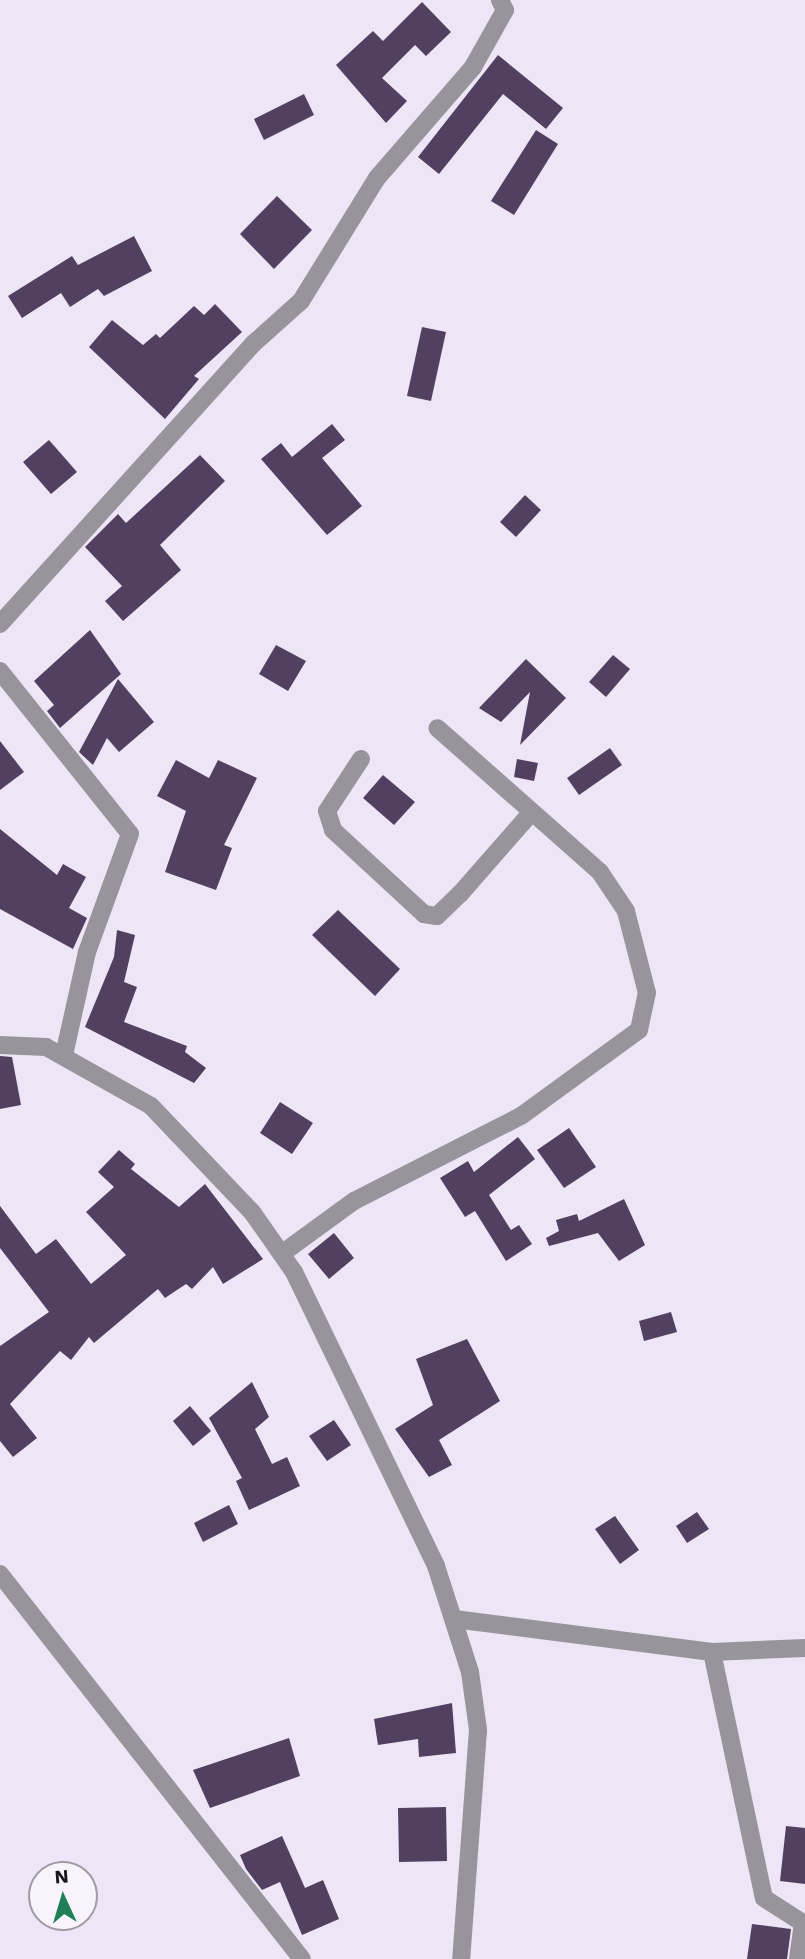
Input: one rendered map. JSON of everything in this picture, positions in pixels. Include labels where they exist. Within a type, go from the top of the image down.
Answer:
[{"type":"street","points":[[0,624],[254,343],[301,301],[377,178],[473,67],[505,10],[500,0]]},
{"type":"street","points":[[0,671],[130,834],[87,952],[64,1055]]},
{"type":"street","points":[[284,1252],[354,1201],[520,1116],[639,1030],[647,993],[626,911],[600,873],[530,814],[437,728]]},
{"type":"street","points":[[362,759],[327,811],[332,830],[424,914],[437,916],[452,902],[530,814]]},
{"type":"street","points":[[0,1045],[46,1047],[151,1106],[284,1252],[414,1515],[454,1619],[478,1730],[461,1959]]},
{"type":"street","points":[[0,1574],[302,1959]]},
{"type":"street","points":[[454,1619],[712,1652],[805,1648]]},
{"type":"street","points":[[712,1652],[764,1898],[803,1923],[798,1959]]},
{"type":"building","points":[[422,2],[451,32],[426,56],[415,45],[382,78],[407,101],[386,123],[336,65],[373,31],[383,41]]},
{"type":"building","points":[[498,55],[563,108],[546,129],[503,94],[439,174],[418,157]]},
{"type":"building","points":[[304,94],[314,115],[264,140],[254,119]]},
{"type":"building","points":[[536,130],[558,144],[514,215],[491,201]]},
{"type":"building","points":[[277,196],[312,230],[274,269],[240,234]]},
{"type":"building","points":[[134,236],[152,271],[104,296],[98,289],[70,307],[61,293],[22,318],[8,296],[72,256],[78,265]]},
{"type":"building","points":[[215,304],[242,332],[194,376],[199,379],[165,419],[89,347],[112,320],[143,345],[156,334],[160,338],[194,306],[204,315]]},
{"type":"building","points":[[422,327],[446,332],[431,401],[407,396]]},
{"type":"building","points":[[332,424],[345,440],[322,458],[362,506],[327,535],[261,459],[281,443],[292,457]]},
{"type":"building","points":[[49,440],[77,472],[51,494],[23,462]]},
{"type":"building","points":[[200,455],[225,481],[160,545],[181,570],[123,621],[105,601],[122,586],[85,547],[118,514],[126,523]]},
{"type":"building","points":[[525,495],[541,510],[516,537],[500,522]]},
{"type":"building","points":[[90,630],[121,674],[60,728],[47,711],[54,705],[34,681]]},
{"type":"building","points":[[276,645],[306,661],[288,691],[259,674]]},
{"type":"building","points":[[613,655],[630,669],[606,697],[589,682]]},
{"type":"building","points":[[526,659],[566,698],[520,745],[530,692],[501,722],[479,708]]},
{"type":"building","points":[[118,679],[154,722],[119,752],[107,738],[93,765],[79,752]]},
{"type":"building","points":[[0,741],[24,772],[0,790]]},
{"type":"building","points":[[610,748],[622,765],[579,795],[567,778]]},
{"type":"building","points":[[517,759],[538,763],[534,781],[514,777]]},
{"type":"building","points":[[176,760],[209,778],[218,760],[257,778],[224,845],[232,848],[216,890],[165,872],[186,811],[157,796]]},
{"type":"building","points":[[383,775],[415,802],[394,825],[363,798]]},
{"type":"building","points":[[0,829],[57,875],[63,864],[86,877],[69,908],[87,918],[73,949],[0,909]]},
{"type":"building","points":[[338,910],[400,969],[375,996],[312,935]]},
{"type":"building","points":[[117,930],[135,935],[124,982],[137,987],[124,1022],[187,1046],[185,1052],[206,1068],[194,1083],[85,1027],[114,957]]},
{"type":"building","points":[[0,1056],[12,1057],[21,1105],[0,1109]]},
{"type":"building","points":[[280,1102],[313,1123],[292,1154],[260,1133]]},
{"type":"building","points":[[569,1128],[596,1167],[564,1188],[537,1150]]},
{"type":"building","points":[[518,1137],[535,1159],[489,1195],[511,1230],[519,1225],[532,1244],[506,1261],[475,1211],[465,1217],[440,1178],[468,1161],[474,1172]]},
{"type":"building","points":[[119,1150],[135,1164],[131,1169],[179,1207],[205,1184],[263,1259],[223,1284],[213,1267],[192,1289],[186,1284],[165,1298],[158,1289],[94,1343],[89,1337],[71,1360],[60,1351],[10,1404],[37,1438],[13,1457],[0,1441],[0,1346],[49,1312],[0,1248],[0,1206],[36,1254],[56,1239],[91,1284],[126,1255],[86,1212],[114,1187],[98,1172]]},
{"type":"building","points":[[624,1199],[645,1245],[619,1261],[598,1233],[549,1246],[546,1238],[559,1231],[556,1220],[577,1214],[579,1221]]},
{"type":"building","points":[[334,1233],[354,1258],[329,1279],[308,1254]]},
{"type":"building","points":[[671,1312],[677,1332],[644,1341],[639,1321]]},
{"type":"building","points":[[467,1339],[500,1401],[439,1440],[452,1465],[429,1477],[395,1429],[433,1405],[416,1359]]},
{"type":"building","points":[[252,1382],[269,1417],[255,1429],[272,1464],[287,1457],[300,1486],[249,1510],[236,1481],[242,1478],[209,1418]]},
{"type":"building","points":[[190,1406],[211,1431],[193,1446],[173,1421]]},
{"type":"building","points":[[334,1420],[351,1445],[327,1461],[309,1436]]},
{"type":"building","points":[[229,1505],[238,1524],[203,1542],[194,1523]]},
{"type":"building","points":[[697,1512],[709,1529],[687,1543],[676,1526]]},
{"type":"building","points":[[615,1516],[639,1550],[620,1564],[595,1529]]},
{"type":"building","points":[[452,1703],[456,1753],[419,1757],[418,1739],[378,1745],[374,1719]]},
{"type":"building","points":[[289,1738],[300,1776],[210,1808],[193,1770]]},
{"type":"building","points":[[446,1807],[447,1861],[399,1862],[398,1808]]},
{"type":"building","points":[[786,1826],[805,1828],[805,1884],[780,1881]]},
{"type":"building","points":[[282,1836],[305,1888],[323,1880],[339,1919],[302,1935],[280,1882],[262,1890],[246,1869],[240,1855]]},
{"type":"building","points":[[752,1924],[791,1929],[787,1959],[747,1959]]}]
